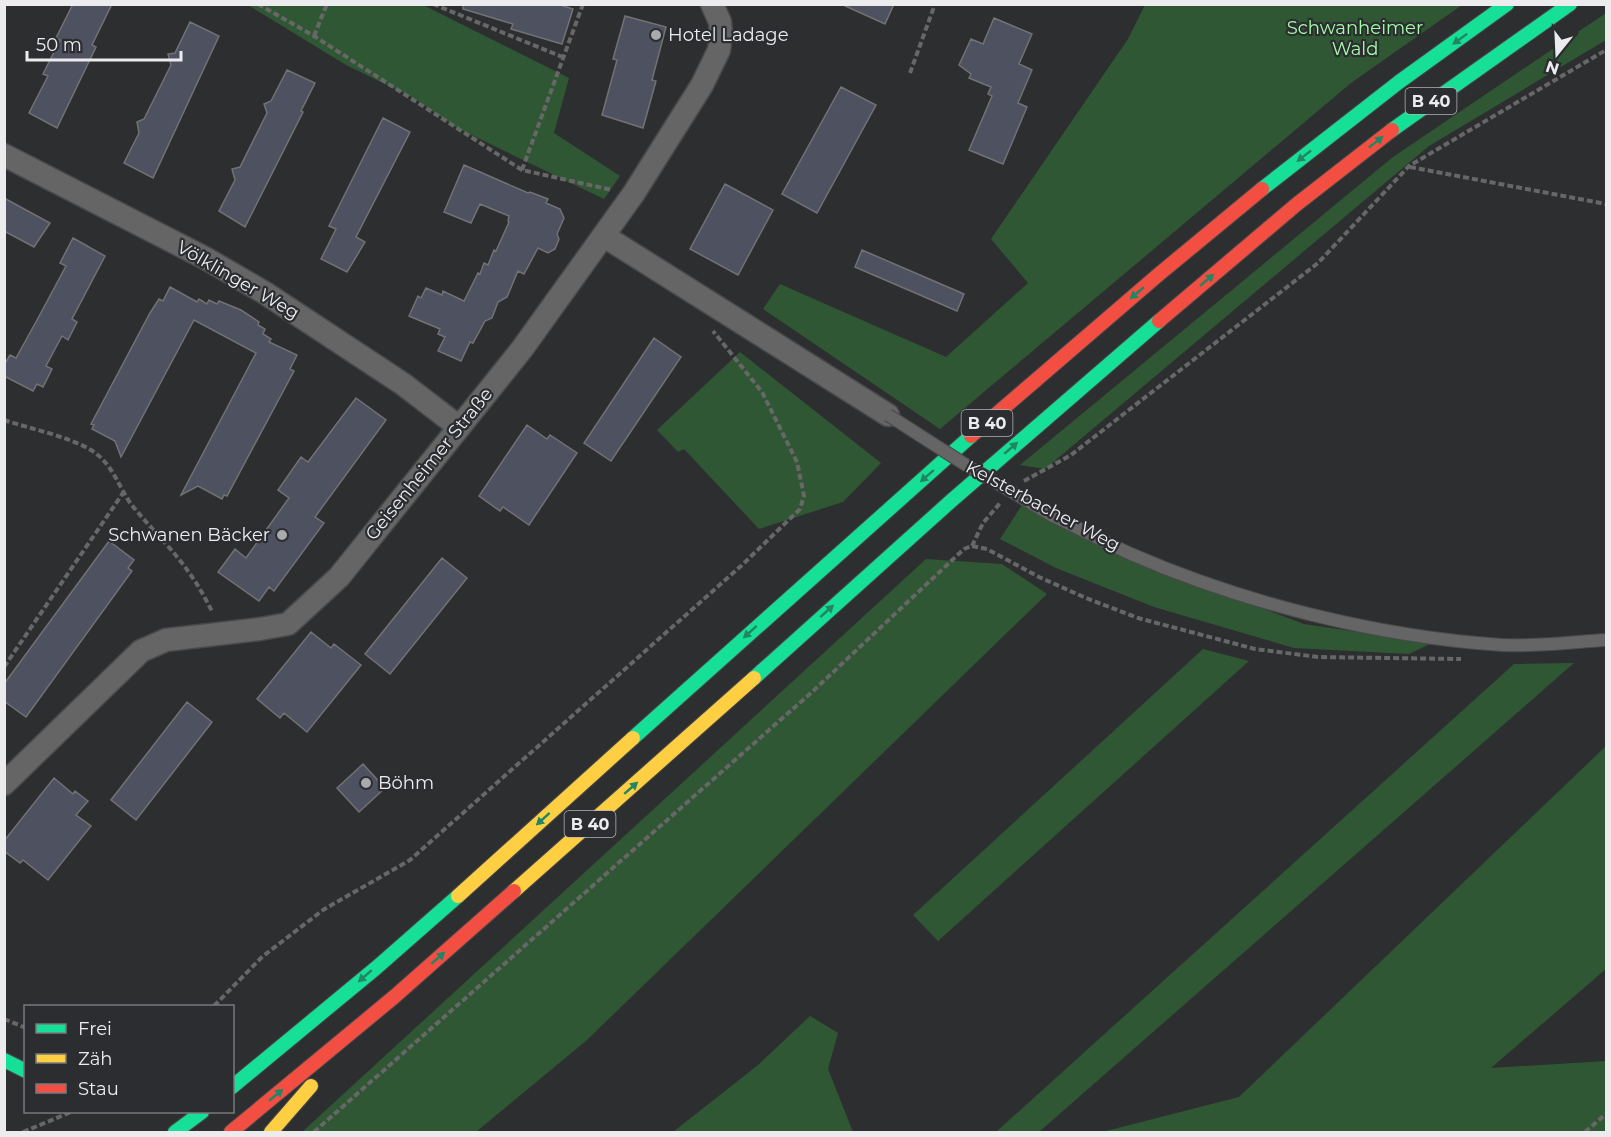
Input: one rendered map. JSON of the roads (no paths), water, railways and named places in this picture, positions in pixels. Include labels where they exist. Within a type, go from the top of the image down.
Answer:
[{"type":"highway","name":"B 40","points":[[234,1085],[299,1034],[517,843],[793,593],[1088,334],[1275,178],[1388,90],[1507,4]]},
{"type":"highway","name":"B 40","points":[[231,1132],[394,996],[662,761],[960,493],[1288,212],[1412,115],[1570,4]]},
{"type":"highway","points":[[271,1132],[394,996]]},
{"type":"highway","points":[[242,1059],[299,1034]]},
{"type":"highway","points":[[4,1060],[24,1070]]},
{"type":"highway","points":[[175,1132],[201,1113]]},
{"type":"street","name":"Geisenheimer Straße","points":[[7,776],[141,651],[166,640],[288,624],[339,577],[522,349],[634,193],[702,85],[719,50],[722,34],[720,22],[712,4]]},
{"type":"street","name":"Völklinger Weg","points":[[4,154],[205,258],[265,293],[403,384],[459,427]]},
{"type":"street","name":"Kelsterbacher Weg","points":[[604,236],[888,415]]},
{"type":"lane","name":"Kelsterbacher Weg","points":[[888,415],[966,465],[1053,516],[1131,554],[1274,605],[1350,623],[1423,636],[1503,646],[1606,640]]},
{"type":"place","name":"Hotel Ladage","points":[[656,35]]},
{"type":"place","name":"Schwanen Bäcker","points":[[282,535]]},
{"type":"place","name":"Böhm","points":[[366,783]]},
{"type":"park label","name":"Schwanheimer Wald","points":[[1355,38]]}]
